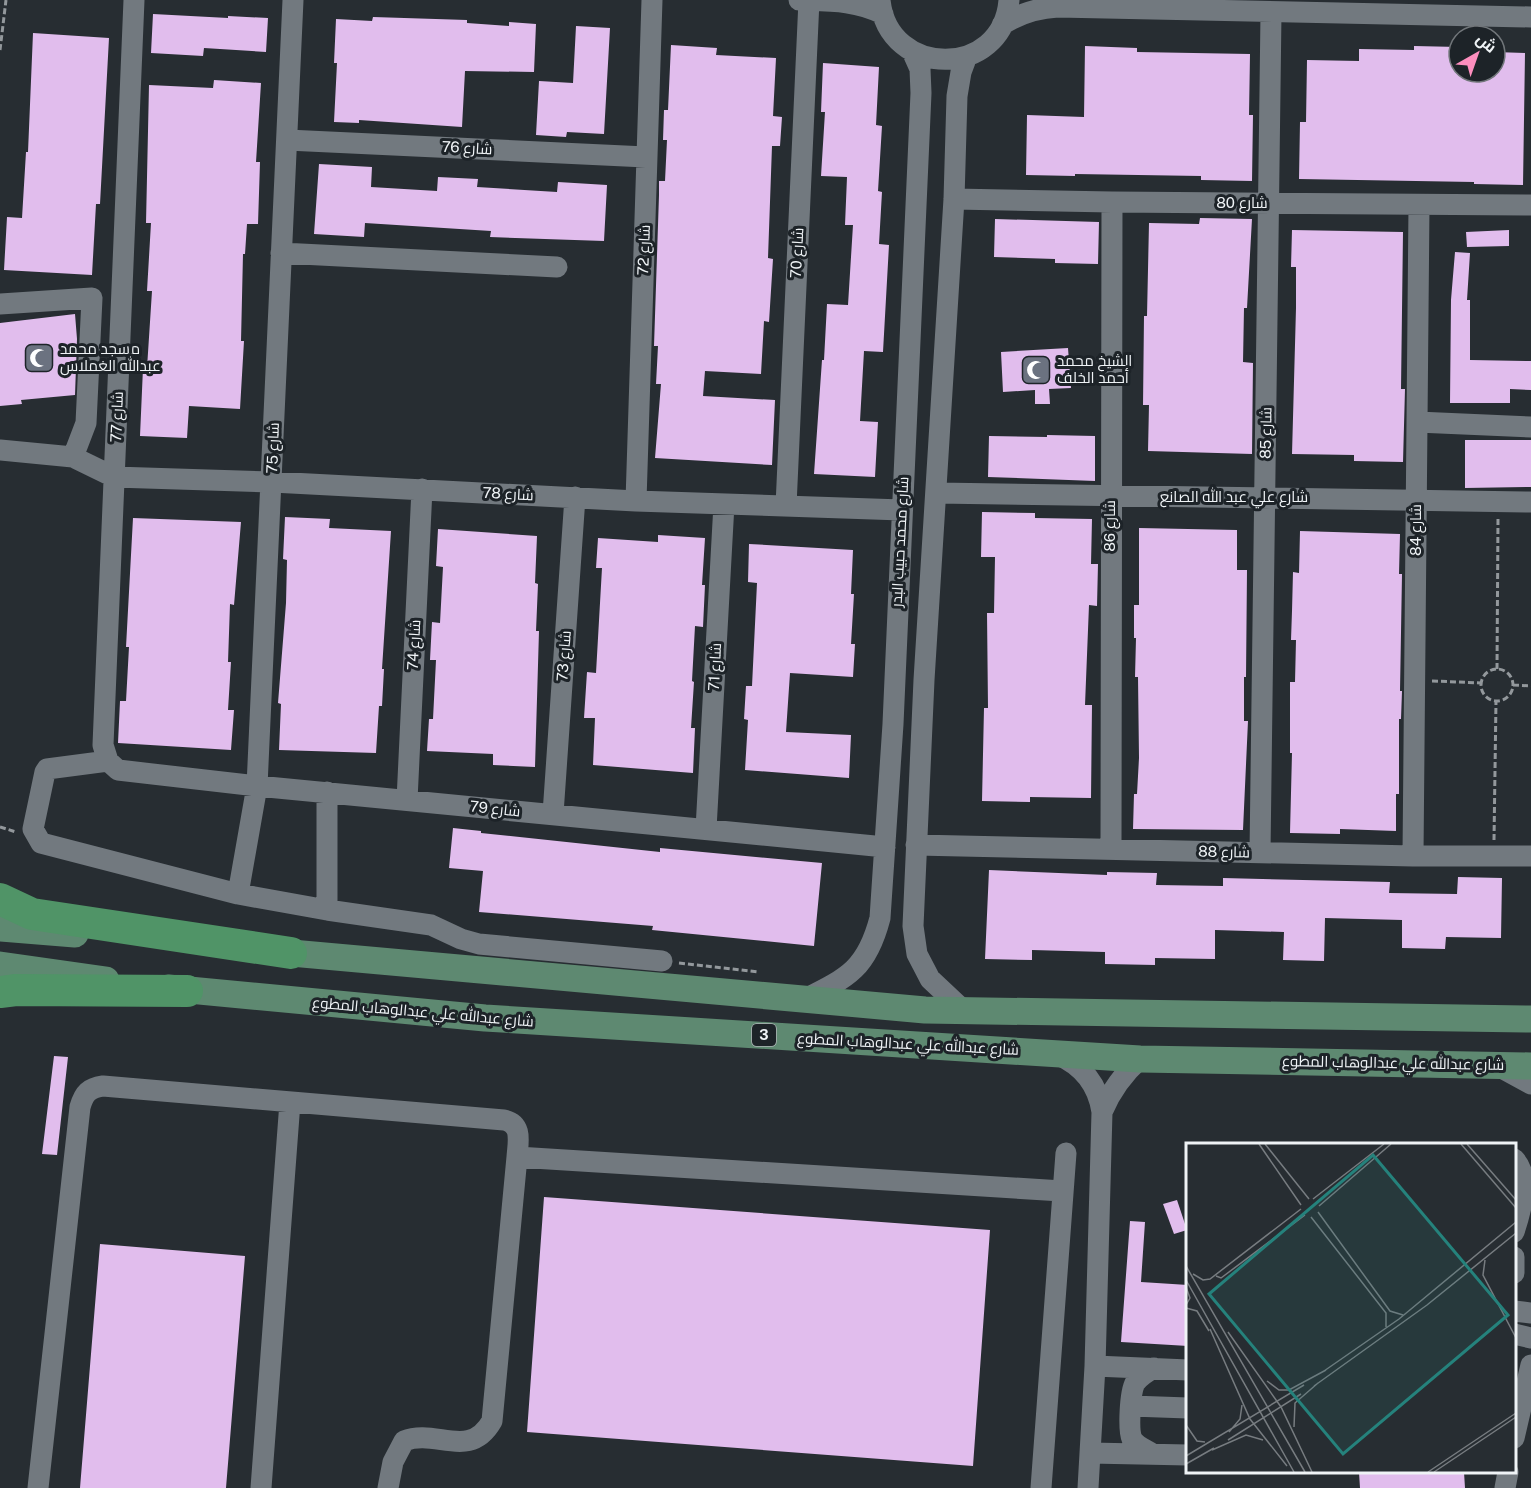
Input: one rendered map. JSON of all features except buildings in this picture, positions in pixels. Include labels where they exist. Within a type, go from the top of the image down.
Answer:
[{"type":"highway","points":[[0,899],[32,914],[291,953]]},
{"type":"highway","points":[[0,992],[15,990],[187,991]]},
{"type":"main road","points":[[0,927],[925,1010],[1531,1019]]},
{"type":"main road","name":"شارع عبدالله علي عبدالوهاب المطوع","points":[[0,965],[187,991],[485,1018],[1140,1059],[1531,1066]]},
{"type":"street","name":"شارع 77","points":[[108,761],[103,745],[134,0]]},
{"type":"street","name":"شارع 75","points":[[238,894],[257,786],[293,0]]},
{"type":"street","name":"شارع 72","points":[[636,501],[652,0]]},
{"type":"street","points":[[799,0],[881,7],[894,36],[912,51],[933,59],[945,60],[967,56],[991,40],[1002,25],[1009,0]]},
{"type":"street","name":"شارع 70","points":[[786,506],[808,0]]},
{"type":"street","points":[[1002,25],[1037,4],[1059,7],[1271,13],[1531,17]]},
{"type":"street","name":"شارع 85","points":[[1260,852],[1271,13]]},
{"type":"street","name":"شارع محمد حبيب البدر","points":[[805,999],[840,981],[861,963],[875,939],[880,918],[893,724],[921,83],[920,69],[912,51]]},
{"type":"street","points":[[963,1010],[930,979],[917,954],[913,926],[924,680],[947,323],[958,88],[967,56]]},
{"type":"street","name":"شارع 76","points":[[287,140],[646,157]]},
{"type":"street","name":"شارع 80","points":[[954,199],[1531,205]]},
{"type":"street","name":"شارع 86","points":[[1111,849],[1112,202]]},
{"type":"street","name":"شارع 84","points":[[1413,856],[1419,205]]},
{"type":"street","points":[[281,253],[557,267]]},
{"type":"street","points":[[0,304],[122,295]]},
{"type":"street","points":[[74,456],[86,423],[92,298]]},
{"type":"street","points":[[911,315],[919,327],[934,331],[947,323]]},
{"type":"street","points":[[908,366],[920,360],[932,360],[944,365]]},
{"type":"street","points":[[1417,422],[1531,427]]},
{"type":"street","points":[[0,450],[74,456],[114,477]]},
{"type":"street","name":"شارع 78","points":[[114,477],[272,482],[636,501],[902,510]]},
{"type":"street","name":"شارع 74","points":[[407,800],[422,489]]},
{"type":"street","name":"شارع علي عبد الله الصانع","points":[[936,493],[1531,502]]},
{"type":"street","name":"شارع 73","points":[[553,814],[575,497]]},
{"type":"street","name":"شارع 71","points":[[706,829],[724,504]]},
{"type":"street","points":[[894,676],[903,682],[914,684],[924,680]]},
{"type":"street","points":[[893,724],[903,717],[915,719],[923,728]]},
{"type":"street","points":[[108,761],[47,769],[33,829],[41,843],[238,894],[431,925],[461,939],[479,944],[662,962]]},
{"type":"street","name":"شارع 79","points":[[108,761],[118,770],[257,786],[885,847]]},
{"type":"street","points":[[327,792],[327,910]]},
{"type":"street","name":"شارع 88","points":[[916,845],[1413,856],[1531,856]]},
{"type":"street","points":[[880,918],[888,930],[902,933],[913,926]]},
{"type":"street","points":[[1046,1052],[1066,1059],[1084,1072],[1097,1091],[1102,1112],[1095,1366],[1088,1488]]},
{"type":"street","points":[[1102,1112],[1113,1088],[1140,1059]]},
{"type":"street","points":[[1495,1064],[1531,1084]]},
{"type":"street","points":[[38,1488],[80,1107],[83,1096],[94,1088],[103,1086],[511,1122],[518,1131],[492,1421],[481,1435],[466,1442],[418,1438],[404,1441],[393,1462],[387,1488]]},
{"type":"street","points":[[261,1488],[290,1102]]},
{"type":"street","points":[[1041,1488],[1066,1153]]},
{"type":"street","points":[[517,1157],[1062,1191]]},
{"type":"street","points":[[1516,1160],[1526,1179],[1518,1203],[1516,1222]]},
{"type":"street","points":[[1516,1311],[1531,1313]]},
{"type":"street","points":[[1516,1334],[1531,1338]]},
{"type":"street","points":[[1520,1436],[1531,1365]]},
{"type":"street","points":[[1095,1366],[1186,1370]]},
{"type":"street","points":[[1151,1453],[1134,1442],[1130,1434],[1132,1392],[1142,1375],[1154,1368]]},
{"type":"street","points":[[1131,1406],[1186,1408]]},
{"type":"street","points":[[1090,1453],[1186,1455]]},
{"type":"street","points":[[1505,1488],[1508,1473]]},
{"type":"path","points":[[0,50],[6,0]]},
{"type":"path","points":[[1497,669],[1498,501]]},
{"type":"path","points":[[1497,669],[1509,674],[1513,685],[1508,697],[1496,701],[1485,695],[1481,683],[1487,673],[1497,669]]},
{"type":"path","points":[[1414,680],[1481,683]]},
{"type":"path","points":[[1513,685],[1531,686]]},
{"type":"path","points":[[1494,856],[1496,701]]},
{"type":"path","points":[[662,962],[769,973]]},
{"type":"place","name":"مسجد محمد عبدالله الغملاس","points":[[39,358]]},
{"type":"place","name":"الشيخ محمد أحمد الخلف","points":[[1036,370]]}]
